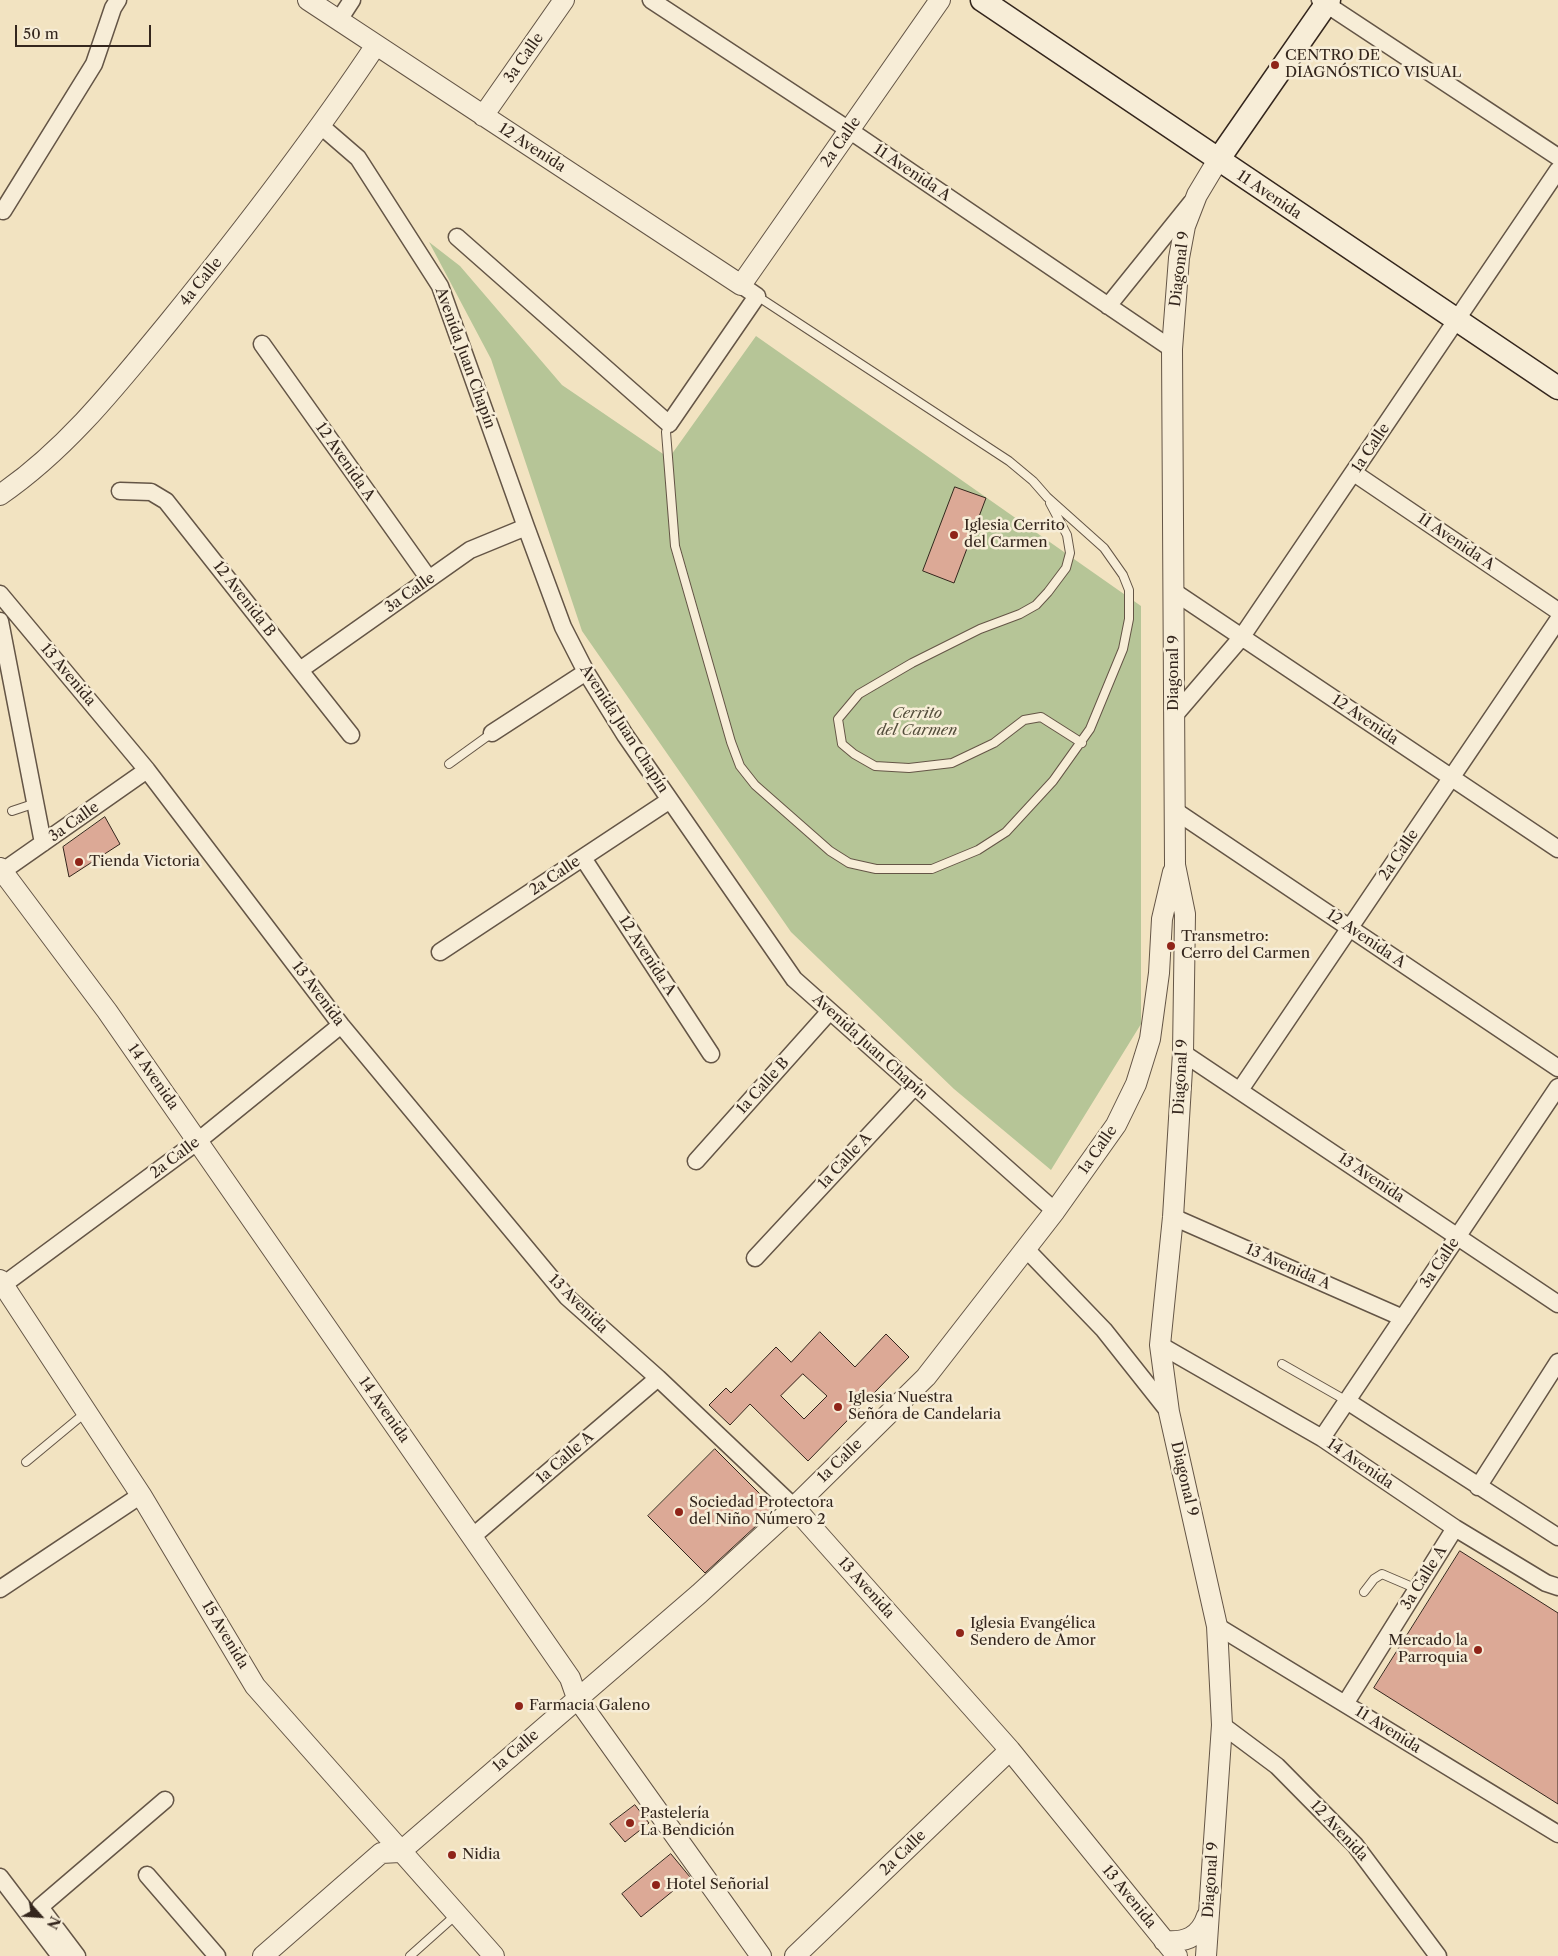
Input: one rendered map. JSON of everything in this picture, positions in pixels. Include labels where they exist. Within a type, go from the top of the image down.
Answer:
[{"type":"main road","name":"11 Avenida","points":[[982,0],[1558,388]]},
{"type":"main road","points":[[1218,160],[1325,1]]},
{"type":"street","points":[[3,211],[94,64],[113,8],[118,0]]},
{"type":"street","name":"12 Avenida","points":[[308,0],[749,290]]},
{"type":"street","points":[[339,20],[352,0]]},
{"type":"street","name":"3a Calle","points":[[483,116],[564,0]]},
{"type":"street","name":"11 Avenida A","points":[[650,0],[849,130],[1172,349]]},
{"type":"street","name":"2a Calle","points":[[668,424],[849,130],[940,0]]},
{"type":"street","points":[[1325,1],[1558,157]]},
{"type":"street","name":"4a Calle","points":[[0,495],[24,478],[73,435],[112,391],[206,277],[321,126],[376,45]]},
{"type":"street","name":"Avenida Juan Chapín","points":[[321,126],[358,158],[440,286],[526,527],[564,627],[586,672],[624,735],[794,979],[1055,1211]]},
{"type":"street","points":[[1108,306],[1197,195],[1218,160]]},
{"type":"street","name":"1a Calle","points":[[1174,716],[1241,638],[1558,170]]},
{"type":"street","name":"Diagonal 9","points":[[1197,195],[1185,226],[1179,258],[1172,349],[1175,866],[1185,914],[1183,1053],[1173,1217],[1160,1345],[1170,1412],[1217,1626],[1222,1725],[1206,1956]]},
{"type":"street","points":[[457,237],[668,424]]},
{"type":"street","name":"12 Avenida A","points":[[262,344],[429,580]]},
{"type":"street","name":"11 Avenida A","points":[[1354,473],[1558,611]]},
{"type":"street","name":"12 Avenida B","points":[[120,492],[151,492],[166,501],[300,670],[324,705],[351,735]]},
{"type":"street","name":"3a Calle","points":[[300,670],[470,550],[526,527]]},
{"type":"street","name":"12 Avenida","points":[[1173,591],[1558,849]]},
{"type":"street","name":"13 Avenida","points":[[0,594],[147,770],[341,1025],[567,1297],[658,1378],[794,1507],[1010,1750],[1171,1948]]},
{"type":"street","name":"2a Calle","points":[[1240,1090],[1558,620]]},
{"type":"street","points":[[0,621],[43,843]]},
{"type":"street","points":[[492,733],[586,672]]},
{"type":"street","name":"3a Calle","points":[[1,871],[147,770]]},
{"type":"street","name":"2a Calle","points":[[440,952],[670,800]]},
{"type":"street","name":"12 Avenida A","points":[[1174,810],[1558,1068]]},
{"type":"street","name":"12 Avenida A","points":[[582,858],[711,1054]]},
{"type":"street","name":"1a Calle","points":[[263,1956],[381,1853],[400,1852],[699,1594],[794,1507],[926,1377],[1055,1211],[1116,1125],[1136,1084],[1150,1039],[1159,973],[1162,919],[1175,866]]},
{"type":"street","name":"14 Avenida","points":[[1,871],[107,1011],[570,1678],[577,1698],[761,1956]]},
{"type":"street","name":"1a Calle B","points":[[696,1161],[830,1011]]},
{"type":"street","name":"2a Calle","points":[[2,1283],[198,1141],[341,1025]]},
{"type":"street","name":"13 Avenida","points":[[1183,1053],[1558,1304]]},
{"type":"street","name":"1a Calle A","points":[[755,1258],[914,1086]]},
{"type":"street","name":"3a Calle","points":[[1322,1438],[1558,1087]]},
{"type":"street","name":"13 Avenida A","points":[[1173,1217],[1403,1318]]},
{"type":"street","points":[[1026,1249],[1104,1330],[1170,1412]]},
{"type":"street","name":"15 Avenida","points":[[2,1283],[141,1495],[255,1686],[494,1956]]},
{"type":"street","name":"14 Avenida","points":[[1160,1345],[1322,1438],[1455,1528],[1558,1587]]},
{"type":"street","points":[[1478,1487],[1558,1362]]},
{"type":"street","name":"1a Calle A","points":[[472,1537],[658,1378]]},
{"type":"street","points":[[1347,1401],[1558,1537]]},
{"type":"street","points":[[0,1590],[141,1495]]},
{"type":"street","name":"3a Calle A","points":[[1345,1704],[1455,1528]]},
{"type":"street","name":"11 Avenida","points":[[1217,1626],[1558,1834]]},
{"type":"street","name":"12 Avenida","points":[[1222,1725],[1277,1766],[1355,1845],[1438,1956]]},
{"type":"street","name":"2a Calle","points":[[796,1956],[1010,1750]]},
{"type":"street","points":[[77,1956],[40,1908],[165,1800]]},
{"type":"street","points":[[147,1875],[217,1956]]},
{"type":"street","points":[[3,1887],[60,1956]]},
{"type":"street","points":[[1171,1948],[1194,1936],[1204,1924],[1209,1908]]},
{"type":"lane","points":[[668,424],[666,432],[675,546],[731,742],[740,766],[755,785],[830,851],[849,863],[876,869],[932,870],[969,854],[1006,832],[1053,781],[1082,743],[1106,693],[1123,649],[1129,618],[1129,590],[1123,575],[1104,548],[1046,497],[1033,481],[1009,461],[749,290]]},
{"type":"lane","points":[[1046,497],[1067,535],[1070,553],[1066,568],[1036,605],[1020,614],[980,629],[912,663],[859,694],[838,719],[842,744],[854,754],[875,766],[908,768],[952,763],[994,743],[1024,720],[1041,717],[1082,743]]},
{"type":"lane","points":[[448,764],[492,733]]},
{"type":"lane","points":[[12,811],[36,803]]},
{"type":"lane","points":[[1282,1364],[1347,1401]]},
{"type":"lane","points":[[26,1462],[87,1412]]},
{"type":"lane","points":[[1364,1592],[1374,1579],[1382,1574],[1417,1589]]},
{"type":"lane","points":[[410,1956],[457,1914]]},
{"type":"green space","name":"Cerrito del Carmen","points":[[429,242],[460,266],[562,385],[669,458],[756,336],[1141,606],[1141,1024],[1051,1170],[954,1089],[791,932],[582,631],[491,359]]},
{"type":"building","name":"Iglesia Cerrito del Carmen","points":[[955,487],[986,498],[954,583],[923,571]]},
{"type":"building","name":"Tienda Victoria","points":[[105,817],[120,844],[69,877],[63,847]]},
{"type":"building","points":[[820,1332],[855,1367],[886,1334],[909,1357],[808,1461],[750,1404],[730,1425],[709,1405],[726,1388],[731,1393],[776,1347],[791,1362]],"holes":[[[803,1374],[827,1396],[804,1419],[781,1396]]]},
{"type":"building","name":"Sociedad Protectora del Niño Número 2","points":[[715,1449],[770,1504],[770,1513],[705,1573],[648,1516]]},
{"type":"building","name":"Mercado la Parroquia","points":[[1460,1551],[1558,1613],[1558,1804],[1374,1688]]},
{"type":"building","name":"Pastelería La Bendición","points":[[635,1805],[649,1823],[625,1842],[610,1824]]},
{"type":"building","name":"Hotel Señorial","points":[[671,1854],[690,1877],[641,1917],[622,1894]]},
{"type":"place","name":"CENTRO DE DIAGNÓSTICO VISUAL","points":[[1275,65]]},
{"type":"place","name":"Iglesia Cerrito del Carmen","points":[[954,535]]},
{"type":"place","name":"Tienda Victoria","points":[[79,862]]},
{"type":"place","name":"Transmetro: Cerro del Carmen","points":[[1171,946]]},
{"type":"place","name":"Iglesia Nuestra Señora de Candelaria","points":[[838,1407]]},
{"type":"place","name":"Sociedad Protectora del Niño Número 2","points":[[679,1512]]},
{"type":"place","name":"Iglesia Evangélica Sendero de Amor","points":[[960,1633]]},
{"type":"place","name":"Mercado la Parroquia","points":[[1478,1650]]},
{"type":"place","name":"Farmacia Galeno","points":[[519,1706]]},
{"type":"place","name":"Pastelería La Bendición","points":[[630,1823]]},
{"type":"place","name":"Nidia","points":[[452,1855]]},
{"type":"place","name":"Hotel Señorial","points":[[656,1885]]}]
